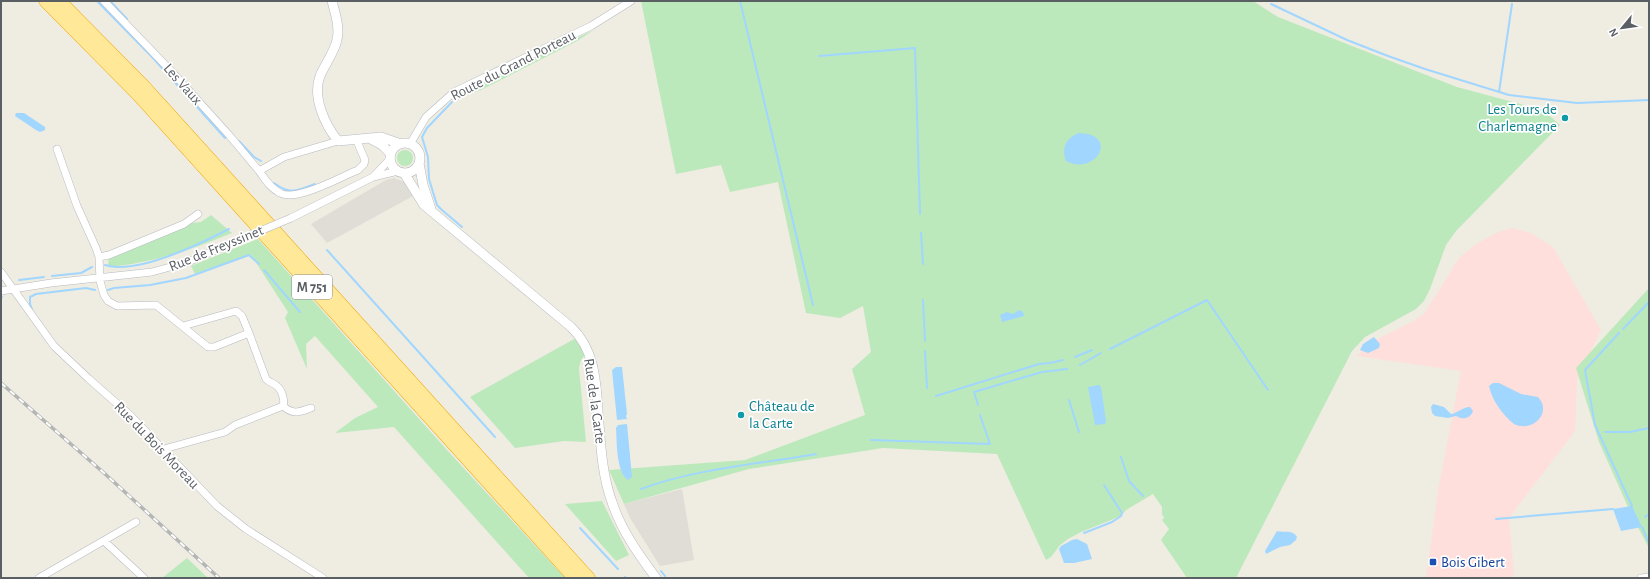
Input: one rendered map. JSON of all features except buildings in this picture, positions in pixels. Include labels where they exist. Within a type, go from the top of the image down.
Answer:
[{"type":"highway","name":"M 751","points":[[45,1],[88,42],[138,94],[574,578]]},
{"type":"highway","name":"M 751","points":[[60,1],[150,93],[589,578]]},
{"type":"street","name":"Les Vaux","points":[[104,1],[230,135],[268,184],[280,193],[290,196],[302,194],[358,170],[364,164],[365,160],[356,139]]},
{"type":"street","points":[[332,1],[337,24],[337,36],[333,51],[320,76],[318,91],[328,128],[338,142]]},
{"type":"street","name":"Route du Grand Porteau","points":[[405,144],[426,117],[454,92],[591,26],[631,1]]},
{"type":"street","points":[[259,171],[284,157],[338,142],[356,139],[387,138],[418,149],[420,154],[419,163],[423,185],[431,210]]},
{"type":"street","points":[[371,139],[382,145],[391,156],[392,163],[401,172]]},
{"type":"street","points":[[373,177],[391,156],[397,146],[405,144]]},
{"type":"street","points":[[57,149],[77,206],[94,241],[98,257],[99,278],[104,295],[112,304],[123,307],[156,305],[204,345],[211,348],[249,333]]},
{"type":"street","points":[[373,177],[401,172],[410,172],[416,169],[419,163]]},
{"type":"street","name":"Rue de la Carte","points":[[401,172],[422,201],[431,210],[571,327],[584,342],[592,365],[604,468],[611,502],[626,533],[656,578]]},
{"type":"street","name":"Rue de Freyssinet","points":[[1,291],[51,283],[152,272],[188,262],[291,218],[373,177]]},
{"type":"street","points":[[98,257],[109,255],[184,224],[198,214]]},
{"type":"street","name":"Rue du Bois Moreau","points":[[1,272],[54,346],[131,416],[217,506],[246,529],[323,578]]},
{"type":"street","points":[[183,326],[236,311],[242,316],[266,379],[278,386],[280,389],[284,401],[283,406]]},
{"type":"street","points":[[164,449],[225,432],[235,425],[283,406]]},
{"type":"street","points":[[283,406],[288,411],[295,413],[311,408]]},
{"type":"street","points":[[40,578],[136,522]]},
{"type":"street","points":[[104,540],[144,578]]},
{"type":"street","points":[[1641,578],[1649,577]]},
{"type":"shaded area","points":[[394,178],[405,182],[413,196],[327,243],[311,224],[386,180]]},
{"type":"shaded area","points":[[1512,228],[1531,233],[1553,247],[1601,330],[1577,380],[1575,431],[1509,518],[1514,576],[1499,578],[1426,578],[1439,485],[1461,371],[1357,356],[1368,344],[1424,314],[1459,258],[1476,244],[1496,233]]},
{"type":"shaded area","points":[[682,489],[694,560],[660,566],[630,518],[624,504]]},
{"type":"green space","points":[[641,1],[1253,1],[1278,17],[1457,87],[1543,110],[1560,125],[1456,231],[1446,245],[1424,301],[1416,309],[1365,337],[1352,351],[1236,578],[1187,578],[1161,540],[1169,529],[1162,520],[1164,518],[1162,514],[1162,507],[1153,494],[1126,510],[1121,516],[1081,532],[1068,539],[1060,545],[1051,557],[1046,560],[997,454],[883,448],[749,469],[624,504],[609,470],[745,460],[865,415],[852,369],[871,352],[863,306],[840,318],[806,313],[778,182],[730,192],[721,165],[676,174]]},
{"type":"green space","points":[[594,30],[577,41],[483,89],[464,96],[461,91]]},
{"type":"green space","points":[[405,150],[412,155],[413,158],[408,165],[405,166],[398,161],[397,158],[402,151]]},
{"type":"green space","points":[[211,215],[232,233],[171,255],[108,267],[109,255],[184,224],[201,222]]},
{"type":"green space","points":[[258,239],[447,450],[565,578],[529,578],[394,427],[335,433],[355,418],[378,407],[315,336],[306,344],[307,369],[285,318],[288,312],[251,255],[195,274],[191,266]]},
{"type":"green space","points":[[1649,288],[1649,548],[1633,518],[1599,442],[1576,368]]},
{"type":"green space","points":[[576,338],[585,355],[581,360],[579,368],[586,442],[564,441],[515,448],[470,397]]},
{"type":"green space","points":[[602,501],[629,555],[616,561],[565,504]]},
{"type":"green space","points":[[187,558],[208,578],[162,578]]},
{"type":"water","points":[[16,113],[24,113],[45,127],[45,130],[40,132],[36,130],[15,116]]},
{"type":"water","points":[[1079,133],[1091,135],[1098,140],[1101,147],[1099,153],[1094,159],[1086,164],[1077,164],[1066,161],[1064,148],[1071,138]]},
{"type":"water","points":[[1019,310],[1023,312],[1024,316],[1002,322],[1000,315],[1007,312],[1013,314]]},
{"type":"water","points":[[1374,337],[1380,344],[1379,348],[1368,353],[1360,350],[1363,344]]},
{"type":"water","points":[[616,367],[622,367],[627,419],[617,420],[612,370]]},
{"type":"water","points":[[1493,383],[1499,383],[1521,394],[1538,397],[1542,403],[1542,415],[1533,424],[1527,426],[1514,424],[1502,412],[1495,402],[1489,386]]},
{"type":"water","points":[[1099,385],[1101,387],[1106,421],[1105,424],[1095,425],[1088,387]]},
{"type":"water","points":[[1433,404],[1444,407],[1451,414],[1467,407],[1470,407],[1473,411],[1470,416],[1466,418],[1456,416],[1448,418],[1435,416],[1432,413],[1431,407]]},
{"type":"water","points":[[627,424],[632,477],[628,480],[624,476],[619,464],[616,428],[618,425]]},
{"type":"water","points":[[1632,506],[1642,527],[1621,531],[1613,509]]},
{"type":"water","points":[[1277,531],[1293,533],[1297,537],[1296,540],[1290,545],[1280,547],[1266,554],[1265,551]]},
{"type":"water","points":[[1077,539],[1087,544],[1092,559],[1074,563],[1064,563],[1059,549],[1061,546]]},
{"type":"waterway","points":[[97,1],[153,58],[225,138]]},
{"type":"waterway","points":[[110,1],[127,19]]},
{"type":"waterway","points":[[740,1],[813,305]]},
{"type":"waterway","points":[[1271,4],[1347,40],[1388,56],[1509,95],[1577,103],[1649,100]]},
{"type":"waterway","points":[[1499,92],[1512,4]]},
{"type":"waterway","points":[[819,56],[915,48],[920,214]]},
{"type":"waterway","points":[[452,102],[427,128],[422,137],[428,157],[429,179],[437,205],[462,227]]},
{"type":"waterway","points":[[239,141],[254,157],[261,161]]},
{"type":"waterway","points":[[274,183],[280,187],[294,191],[315,184]]},
{"type":"waterway","points":[[105,265],[118,267],[134,266],[151,262],[185,250],[229,229]]},
{"type":"waterway","points":[[921,233],[923,264]]},
{"type":"waterway","points":[[327,250],[495,437]]},
{"type":"waterway","points":[[108,290],[114,288],[150,285],[186,278],[249,255],[259,264]]},
{"type":"waterway","points":[[52,276],[81,273],[92,267]]},
{"type":"waterway","points":[[264,270],[300,312]]},
{"type":"waterway","points":[[19,280],[44,277]]},
{"type":"waterway","points":[[32,309],[30,297],[36,294],[86,288],[95,290]]},
{"type":"waterway","points":[[923,300],[925,341]]},
{"type":"waterway","points":[[1110,349],[1207,300],[1268,390]]},
{"type":"waterway","points":[[1623,329],[1649,302]]},
{"type":"waterway","points":[[1619,333],[1585,370],[1595,425],[1632,506]]},
{"type":"waterway","points":[[1075,357],[1092,350]]},
{"type":"waterway","points":[[925,351],[927,388]]},
{"type":"waterway","points":[[1080,365],[1101,353]]},
{"type":"waterway","points":[[936,396],[1039,364],[1063,360]]},
{"type":"waterway","points":[[978,405],[974,392],[1042,372],[1067,369]]},
{"type":"waterway","points":[[1069,400],[1079,432]]},
{"type":"waterway","points":[[871,440],[990,444],[980,415]]},
{"type":"waterway","points":[[1605,432],[1630,432],[1649,428]]},
{"type":"waterway","points":[[641,489],[683,476],[816,454]]},
{"type":"waterway","points":[[1121,457],[1129,481],[1143,496]]},
{"type":"waterway","points":[[1084,533],[1112,522],[1121,516],[1122,513],[1104,485]]},
{"type":"waterway","points":[[1496,519],[1613,509]]},
{"type":"waterway","points":[[1645,517],[1649,514]]},
{"type":"waterway","points":[[1642,527],[1649,543]]},
{"type":"waterway","points":[[580,528],[618,569]]},
{"type":"waterway","points":[[661,571],[665,576]]},
{"type":"railway","points":[[1,383],[104,473],[219,578]]},
{"type":"place","name":"Les Tours de Charlemagne","points":[[1565,118]]},
{"type":"place","name":"Château de la Carte","points":[[741,415]]},
{"type":"place","name":"Bois Gibert","points":[[1433,562]]}]
